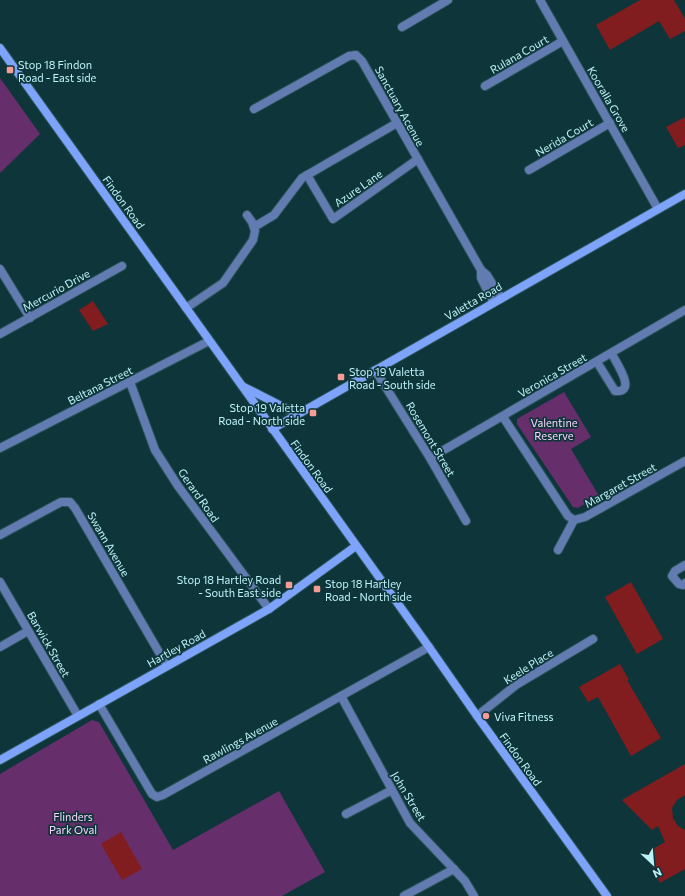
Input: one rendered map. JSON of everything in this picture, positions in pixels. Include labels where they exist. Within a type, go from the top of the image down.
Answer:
[{"type":"main road","name":"Findon Road","points":[[0,48],[607,896]]},
{"type":"main road","name":"Valetta Road","points":[[272,429],[685,194]]},
{"type":"main road","points":[[241,386],[297,414]]},
{"type":"main road","name":"Hartley Road","points":[[0,760],[269,609],[356,546]]},
{"type":"street","points":[[402,27],[448,0]]},
{"type":"street","name":"Kooralla Grove","points":[[540,0],[658,209]]},
{"type":"street","name":"Rulana Court","points":[[485,86],[563,41]]},
{"type":"street","name":"Sanctuary Acenue","points":[[254,109],[349,56],[356,55],[362,61],[481,270],[487,274],[501,298]]},
{"type":"street","points":[[254,227],[274,215],[302,178],[398,123]]},
{"type":"street","name":"Nerida Court","points":[[529,170],[610,123]]},
{"type":"street","name":"Azure Lane","points":[[307,175],[333,219],[418,159]]},
{"type":"street","points":[[186,308],[223,283],[253,240],[255,232],[254,227],[246,215]]},
{"type":"street","name":"Mercurio Drive","points":[[0,334],[122,266]]},
{"type":"street","points":[[0,269],[30,318]]},
{"type":"street","name":"Sanctuary Acenue","points":[[481,270],[481,278],[493,302]]},
{"type":"street","name":"Veronica Street","points":[[430,458],[612,354],[685,310]]},
{"type":"street","name":"Beltana Street","points":[[0,448],[209,341]]},
{"type":"street","points":[[597,362],[615,391],[621,391],[625,388],[625,379],[612,354]]},
{"type":"street","name":"Rosemont Street","points":[[375,370],[430,458],[466,521]]},
{"type":"street","name":"Gerard Road","points":[[130,382],[155,450],[178,486],[269,609]]},
{"type":"street","points":[[503,416],[568,516],[574,520],[558,550]]},
{"type":"street","name":"Margaret Street","points":[[574,520],[585,517],[685,461]]},
{"type":"street","name":"Swann Avenue","points":[[0,535],[61,502],[70,502],[75,508],[167,666]]},
{"type":"street","points":[[685,565],[674,571],[672,576],[680,584],[682,585],[685,583]]},
{"type":"street","name":"Barwick Street","points":[[0,582],[78,716]]},
{"type":"street","points":[[0,647],[28,631]]},
{"type":"street","name":"Keele Place","points":[[477,716],[516,685],[593,639]]},
{"type":"street","name":"Rawlings Avenue","points":[[99,704],[152,794],[157,797],[429,647]]},
{"type":"street","name":"John Street","points":[[341,696],[410,823],[465,881],[474,896]]},
{"type":"street","points":[[346,814],[392,790]]},
{"type":"street","points":[[404,896],[454,869]]},
{"type":"green space","points":[[0,78],[40,134],[0,173]]},
{"type":"green space","name":"Valentine Reserve","points":[[564,392],[591,437],[571,449],[599,496],[578,508],[573,507],[517,424],[517,419]]},
{"type":"green space","name":"Flinders Park Oval","points":[[92,720],[99,722],[173,850],[279,791],[325,872],[282,896],[0,896],[0,774]]},
{"type":"building","points":[[640,0],[674,0],[685,19],[685,31],[670,39],[659,21],[610,50],[596,25]]},
{"type":"building","points":[[685,117],[685,145],[678,148],[666,127]]},
{"type":"building","points":[[93,301],[108,324],[93,331],[79,310]]},
{"type":"building","points":[[631,582],[663,639],[637,654],[605,597]]},
{"type":"building","points":[[620,664],[629,680],[627,680],[661,738],[631,756],[598,697],[588,702],[579,687]]},
{"type":"building","points":[[685,764],[685,795],[677,800],[672,808],[673,818],[678,826],[685,830],[685,869],[660,883],[646,853],[665,842],[658,826],[652,830],[622,800]]},
{"type":"building","points":[[121,832],[142,869],[122,880],[101,844]]},
{"type":"place","name":"Stop 18 Findon Road - East side","points":[[10,70]]},
{"type":"place","name":"Stop 19 Valetta Road - South side","points":[[341,377]]},
{"type":"place","name":"Stop 19 Valetta Road - North side","points":[[313,413]]},
{"type":"place","name":"Stop 18 Hartley Road - South East side","points":[[289,585]]},
{"type":"place","name":"Stop 18 Hartley Road - North side","points":[[317,589]]},
{"type":"place","name":"Viva Fitness","points":[[486,716]]}]
